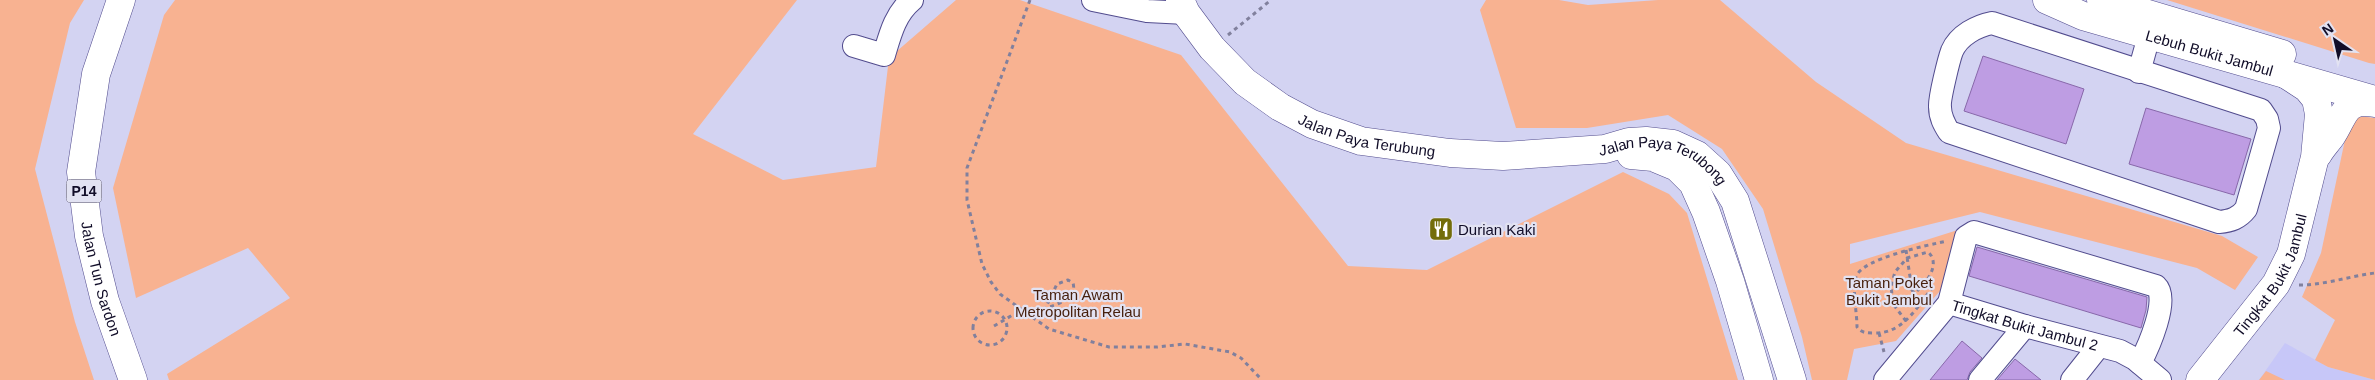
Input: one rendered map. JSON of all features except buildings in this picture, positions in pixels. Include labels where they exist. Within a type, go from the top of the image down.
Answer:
[{"type":"main road","name":"Jalan Tun Sardon","points":[[121,0],[96,74],[81,172],[92,245],[106,301],[133,380]]},
{"type":"main road","name":"Lebuh Bukit Jambul","points":[[2047,0],[2083,16],[2375,102]]},
{"type":"main road","name":"Lebuh Bukit Jambul","points":[[2102,0],[2375,82]]},
{"type":"main road","name":"Jalan Paya Terubung","points":[[1183,6],[1212,48],[1245,82],[1280,107],[1312,124],[1362,141],[1450,153],[1503,156],[1605,150]]},
{"type":"main road","name":"Tingkat Bukit Jambul","points":[[2200,380],[2276,284],[2291,254],[2315,157],[2319,114],[2316,99],[2307,88],[2287,75]]},
{"type":"main road","points":[[2315,157],[2333,134],[2342,113],[2359,103],[2375,102]]},
{"type":"main road","name":"Jalan Paya Terubong","points":[[1605,150],[1628,142],[1646,140],[1673,144],[1698,155],[1718,174],[1735,201],[1792,380]]},
{"type":"main road","name":"Jalan Paya Terubong","points":[[1605,150],[1632,156],[1653,157],[1677,167],[1693,183],[1706,212],[1730,281],[1759,380]]},
{"type":"street","points":[[854,46],[884,55],[893,26],[903,7],[912,0]]},
{"type":"street","points":[[1093,0],[1147,11],[1183,6]]},
{"type":"street","points":[[1992,23],[2139,72],[2261,110],[2268,128],[2246,209],[2241,215],[2231,220],[2219,222],[1957,135],[1949,132],[1942,122],[1940,106],[1952,50],[1970,30],[1981,25],[1992,23]]},
{"type":"street","points":[[2139,72],[2149,36]]},
{"type":"street","points":[[1949,303],[1966,237],[1974,232],[2156,286],[2160,289],[2162,297],[2151,341],[2140,363]]},
{"type":"street","name":"Tingkat Bukit Jambul 2","points":[[1886,380],[1949,303],[2120,352],[2140,363],[2160,380]]},
{"type":"street","points":[[1980,380],[2025,326]]},
{"type":"street","points":[[2072,380],[2099,346]]},
{"type":"path","points":[[1030,0],[967,168],[967,200],[982,264],[991,282],[1000,294],[1048,329],[1109,347],[1157,347],[1185,344],[1230,352],[1241,358],[1262,380]]},
{"type":"path","points":[[1212,48],[1271,0]]},
{"type":"path","points":[[1937,282],[1906,321],[1898,328],[1879,333],[1865,333],[1857,327],[1856,278],[1864,267],[1906,250],[1942,242],[1943,249]]},
{"type":"path","points":[[1906,250],[1913,294],[1921,302]]},
{"type":"path","points":[[1906,321],[1896,309],[1891,286],[1895,272],[1907,258],[1928,252],[1933,260],[1927,281],[1922,289],[1913,294]]},
{"type":"path","points":[[2276,284],[2317,285],[2345,277],[2375,273]]},
{"type":"path","points":[[1026,314],[1046,307],[1066,300],[1072,295],[1075,288],[1073,283],[1068,280],[1057,284],[1046,307]]},
{"type":"path","points":[[994,326],[1021,310]]},
{"type":"path","points":[[991,311],[996,312],[1005,319],[1006,335],[998,343],[993,345],[982,343],[974,335],[974,324],[980,314],[991,311]]},
{"type":"path","points":[[1879,333],[1882,344]]},
{"type":"shaded area","points":[[2285,343],[2328,367],[2375,380],[2259,380]]},
{"type":"green space","points":[[0,0],[84,0],[70,23],[35,169],[75,322],[94,380],[0,380]]},
{"type":"green space","name":"Taman Awam Metropolitan Relau","points":[[175,0],[797,0],[693,134],[783,180],[876,167],[889,58],[956,0],[1020,0],[1181,55],[1348,266],[1427,270],[1623,172],[1669,194],[1687,213],[1738,380],[169,380],[167,374],[290,298],[248,248],[136,298],[113,188],[164,15]]},
{"type":"green space","name":"Taman Poket Bukit Jambul","points":[[1486,0],[1559,0],[1588,5],[1658,0],[1720,0],[1816,82],[1906,143],[2222,236],[2258,257],[2235,290],[2197,268],[1980,212],[1850,244],[1850,264],[1961,229],[1947,283],[1896,341],[1854,349],[1847,380],[1812,380],[1802,337],[1763,209],[1722,149],[1668,115],[1587,128],[1516,128],[1480,10]]},
{"type":"green space","points":[[2167,0],[2375,0],[2375,64],[2369,63]]},
{"type":"green space","points":[[2359,116],[2375,118],[2375,380],[2328,367],[2315,360],[2335,320],[2302,297],[2321,253],[2346,135]]},
{"type":"green space","points":[[2266,371],[2285,380],[2259,380]]},
{"type":"place","name":"Durian Kaki","points":[[1441,229]]}]
